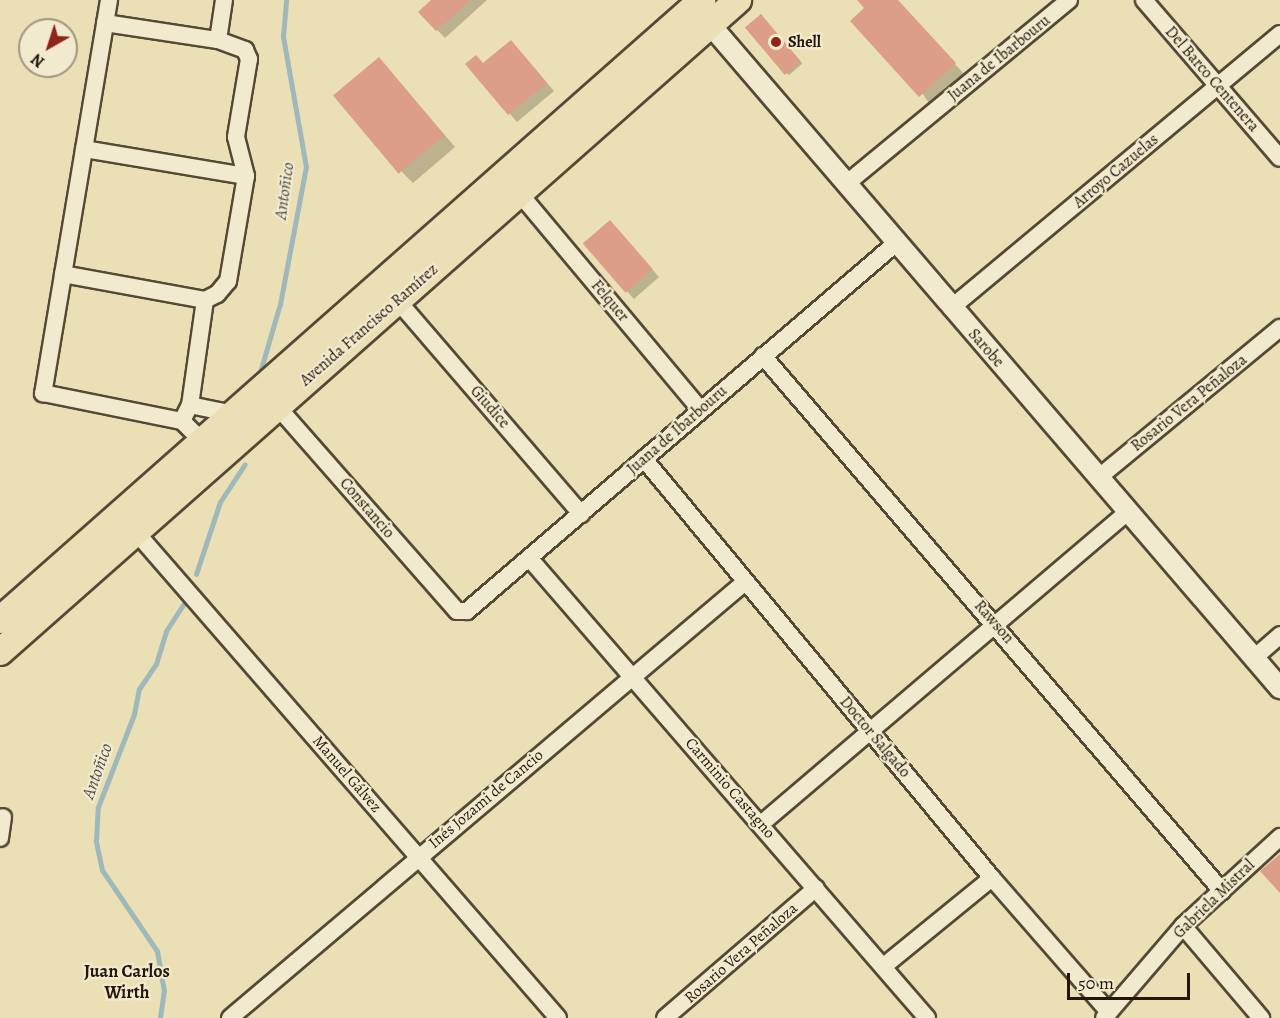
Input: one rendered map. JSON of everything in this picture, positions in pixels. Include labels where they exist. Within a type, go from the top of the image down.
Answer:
[{"type":"main road","name":"Avenida Francisco Ramírez","points":[[0,620],[699,8],[738,0]]},
{"type":"main road","name":"Avenida Francisco Ramírez","points":[[0,652],[276,405],[520,194],[699,8]]},
{"type":"street","points":[[109,0],[43,393],[182,421],[202,441]]},
{"type":"street","points":[[218,40],[224,0]]},
{"type":"street","name":"Juana de Ibarbouru","points":[[846,184],[1069,0]]},
{"type":"street","name":"Del Barco Centenera","points":[[1144,0],[1280,158]]},
{"type":"street","name":"Sarobe","points":[[699,8],[951,308],[1280,688]]},
{"type":"street","points":[[63,274],[205,300],[217,294],[228,281],[246,176],[236,137],[249,59],[245,50],[218,40],[105,23]]},
{"type":"street","name":"Arroyo Cazuelas","points":[[951,308],[1280,34]]},
{"type":"street","points":[[84,149],[246,176]]},
{"type":"street","name":"Felquer","points":[[520,194],[700,409]]},
{"type":"street","name":"Juana de Ibarbouru","points":[[458,611],[467,611],[530,559],[700,409],[896,243]]},
{"type":"street","points":[[182,421],[190,405],[205,300]]},
{"type":"street","name":"Giudice","points":[[398,301],[581,514]]},
{"type":"street","name":"Rosario Vera Peñaloza","points":[[1098,478],[1280,328]]},
{"type":"street","name":"Rawson","points":[[762,356],[996,624],[1222,891]]},
{"type":"street","points":[[190,405],[234,414]]},
{"type":"street","name":"Constancio","points":[[276,405],[458,611]]},
{"type":"street","name":"Doctor Salgado","points":[[644,459],[1106,1015]]},
{"type":"street","points":[[761,824],[1127,512]]},
{"type":"street","name":"Manuel Gálvez","points":[[135,531],[558,1018]]},
{"type":"street","name":"Carminio Castagno","points":[[530,559],[632,674],[927,1018]]},
{"type":"street","name":"Inés Jozami de Cancio","points":[[230,1018],[632,674],[745,582]]},
{"type":"street","points":[[1254,658],[1280,635]]},
{"type":"street","points":[[0,838],[3,817]]},
{"type":"street","name":"Gabriela Mistral","points":[[1106,1015],[1183,926],[1280,837]]},
{"type":"street","points":[[884,966],[992,878]]},
{"type":"street","name":"Rosario Vera Peñaloza","points":[[665,1018],[816,888]]},
{"type":"street","points":[[1183,926],[1261,1018]]},
{"type":"building","points":[[431,0],[470,0],[436,31],[418,12]]},
{"type":"building","points":[[857,0],[898,0],[956,63],[919,97],[850,21],[864,8]]},
{"type":"building","points":[[761,14],[801,61],[785,75],[745,27]]},
{"type":"building","points":[[511,40],[547,83],[508,115],[465,64],[476,55],[483,63]]},
{"type":"building","points":[[379,57],[445,135],[399,174],[333,96]]},
{"type":"building","points":[[610,220],[653,269],[625,293],[583,244]]},
{"type":"building","points":[[1280,854],[1280,893],[1260,871]]},
{"type":"waterway","name":"Antoñico","points":[[258,379],[280,304],[306,167],[283,36],[286,0]]},
{"type":"waterway","name":"Antoñico","points":[[196,574],[220,502],[245,464]]},
{"type":"waterway","name":"Antoñico","points":[[160,1018],[164,991],[157,951],[102,870],[96,841],[98,807],[134,714],[139,689],[156,664],[166,631],[185,602]]},
{"type":"place","name":"Shell","points":[[776,42]]},
{"type":"district","name":"Juan Carlos Wirth","points":[[127,982]]}]
